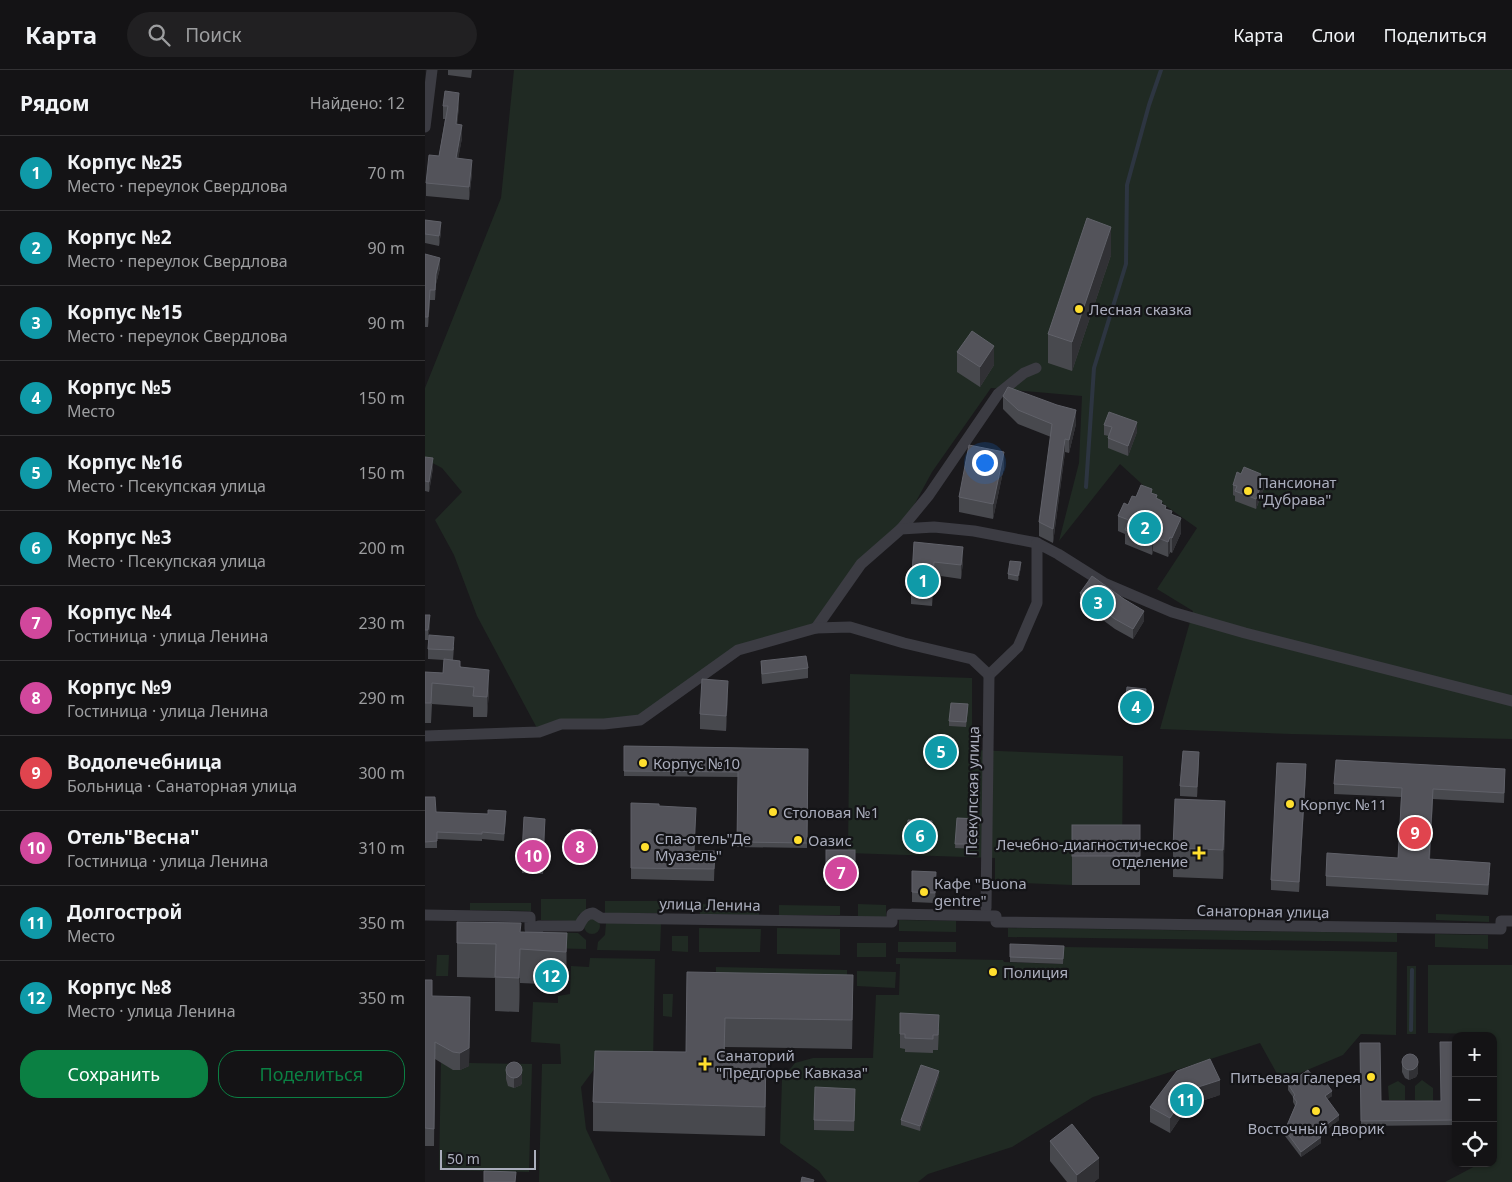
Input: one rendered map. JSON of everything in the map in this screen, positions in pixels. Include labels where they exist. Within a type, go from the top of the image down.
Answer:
[{"type":"street","points":[[425,127],[427,98],[432,70]]},
{"type":"street","points":[[816,628],[861,564],[901,529],[929,495],[998,394],[1024,373],[1036,368]]},
{"type":"street","points":[[901,529],[934,527],[974,530],[1037,543],[1104,583],[1172,612],[1245,633],[1512,701]]},
{"type":"street","points":[[425,736],[539,732],[561,724],[604,724],[640,720],[738,650],[816,628],[850,627],[904,643],[972,659],[989,674],[1018,647],[1037,603],[1037,543]]},
{"type":"street","name":"Псекупская улица","points":[[987,908],[989,674]]},
{"type":"street","name":"улица Ленина","points":[[425,915],[531,917],[530,929],[539,930],[539,926],[579,926],[583,918],[593,913],[601,918],[892,922],[892,914],[996,916],[996,922],[1004,922]]},
{"type":"street","name":"Санаторная улица","points":[[1004,922],[1501,929],[1501,921],[1512,921]]},
{"type":"shaded area","points":[[514,70],[1512,70],[1512,739],[1160,729],[1193,611],[1157,589],[1197,528],[1166,506],[1120,464],[1059,541],[1079,463],[1082,396],[991,388],[932,472],[901,529],[861,564],[816,628],[738,650],[640,720],[539,732],[477,616],[454,555],[435,520],[462,492],[442,468],[425,459],[425,388],[501,198]]},
{"type":"shaded area","points":[[850,674],[972,678],[972,750],[1123,756],[1122,854],[1072,853],[1072,885],[995,882],[995,858],[848,853]]},
{"type":"shaded area","points":[[541,899],[586,899],[586,912],[579,914],[577,921],[541,920]]},
{"type":"shaded area","points":[[605,901],[661,901],[661,913],[605,913]]},
{"type":"shaded area","points":[[470,903],[531,903],[531,911],[470,910]]},
{"type":"shaded area","points":[[700,904],[759,905],[759,915],[700,914]]},
{"type":"shaded area","points":[[858,904],[886,905],[886,918],[858,917]]},
{"type":"shaded area","points":[[779,905],[840,906],[840,915],[779,915]]},
{"type":"shaded area","points":[[1436,914],[1489,916],[1489,922],[1436,920]]},
{"type":"shaded area","points":[[592,918],[598,920],[600,926],[598,932],[592,934],[586,932],[584,926],[586,920]]},
{"type":"shaded area","points":[[899,920],[956,921],[956,932],[899,931]]},
{"type":"shaded area","points":[[606,923],[661,924],[660,951],[597,950],[598,942],[605,935]]},
{"type":"shaded area","points":[[699,928],[761,929],[760,952],[699,952]]},
{"type":"shaded area","points":[[777,928],[840,929],[840,955],[777,954]]},
{"type":"shaded area","points":[[1008,928],[1397,933],[1397,942],[1008,937]]},
{"type":"shaded area","points":[[542,932],[578,933],[586,940],[586,949],[541,948]]},
{"type":"shaded area","points":[[1435,934],[1488,935],[1488,949],[1435,947]]},
{"type":"shaded area","points":[[672,936],[688,936],[688,952],[672,951]]},
{"type":"shaded area","points":[[898,942],[956,942],[956,952],[898,952]]},
{"type":"shaded area","points":[[857,943],[886,943],[886,957],[857,957]]},
{"type":"shaded area","points":[[1064,947],[1397,952],[1396,1035],[1361,1034],[1343,1055],[1281,1081],[1260,1043],[1093,1097],[1012,1147],[928,1174],[918,1182],[827,1182],[819,1171],[780,1143],[782,1079],[795,1063],[813,1058],[873,1058],[876,995],[899,995],[900,964],[896,964],[896,958],[1003,960],[1004,962],[1063,964]]},
{"type":"shaded area","points":[[437,955],[449,955],[448,976],[436,976]]},
{"type":"shaded area","points":[[590,958],[655,959],[653,1063],[595,1068],[581,1087],[586,1129],[611,1182],[539,1182],[542,1064],[561,1064],[560,1044],[531,1042],[533,1002],[558,1003],[558,996],[570,994],[571,966],[589,967]]},
{"type":"shaded area","points":[[1428,965],[1512,965],[1512,1182],[1445,1182],[1473,1167],[1497,1167],[1497,1032],[1428,1033]]},
{"type":"shaded area","points":[[1407,966],[1416,966],[1416,1034],[1407,1034]]},
{"type":"shaded area","points":[[716,967],[847,970],[847,987],[716,983]]},
{"type":"shaded area","points":[[857,971],[896,972],[895,988],[857,986]]},
{"type":"shaded area","points":[[663,994],[673,994],[672,1017],[663,1016]]},
{"type":"shaded area","points":[[441,1062],[451,1068],[458,1069],[469,1066],[469,1063],[532,1064],[529,1172],[439,1170]]},
{"type":"shaded area","points":[[1422,1080],[1433,1088],[1433,1101],[1415,1100],[1415,1086]]},
{"type":"shaded area","points":[[1398,1081],[1405,1086],[1405,1100],[1389,1100],[1388,1086]]},
{"type":"building","points":[[445,91],[459,93],[456,124],[462,125],[456,158],[472,160],[469,187],[426,183],[429,155],[439,156],[448,106],[443,106]]},
{"type":"building","points":[[1087,218],[1111,227],[1072,342],[1048,334]]},
{"type":"building","points":[[425,220],[441,222],[439,236],[425,234]]},
{"type":"building","points":[[425,254],[440,258],[435,290],[430,290],[428,317],[425,317]]},
{"type":"building","points":[[972,331],[994,346],[980,367],[957,352]]},
{"type":"building","points":[[1008,387],[1076,410],[1069,440],[1065,439],[1053,529],[1039,522],[1052,424],[1018,410],[1003,396]]},
{"type":"building","points":[[1109,412],[1137,422],[1128,446],[1108,438],[1112,427],[1104,425]]},
{"type":"building","points":[[969,445],[1004,452],[993,504],[959,497]]},
{"type":"building","points":[[425,457],[433,458],[429,482],[425,481]]},
{"type":"building","points":[[1244,467],[1261,474],[1260,476],[1264,478],[1256,499],[1235,491],[1237,486],[1233,485],[1237,472],[1241,474]]},
{"type":"building","points":[[1141,485],[1152,489],[1151,493],[1157,495],[1156,498],[1162,501],[1161,504],[1166,506],[1165,509],[1172,511],[1171,514],[1181,518],[1172,538],[1170,537],[1168,542],[1153,536],[1152,540],[1125,530],[1129,520],[1118,516],[1124,503],[1128,505],[1132,496],[1136,497]]},
{"type":"building","points":[[914,542],[963,547],[961,565],[934,562],[932,592],[911,591]]},
{"type":"building","points":[[1010,561],[1021,562],[1018,576],[1008,574]]},
{"type":"building","points":[[1092,576],[1144,611],[1133,629],[1115,619],[1080,593]]},
{"type":"building","points":[[425,615],[430,615],[428,630],[425,630]]},
{"type":"building","points":[[429,635],[454,637],[453,650],[428,649]]},
{"type":"building","points":[[806,656],[808,668],[762,674],[761,661]]},
{"type":"building","points":[[444,659],[460,661],[460,667],[489,670],[487,697],[473,696],[474,687],[432,683],[431,703],[425,703],[425,672],[443,673]]},
{"type":"building","points":[[702,679],[728,681],[726,716],[700,714]]},
{"type":"building","points":[[1127,687],[1146,689],[1145,707],[1125,706]]},
{"type":"building","points":[[951,703],[968,704],[966,722],[949,721]]},
{"type":"building","points":[[929,738],[954,739],[953,756],[929,755]]},
{"type":"building","name":"Столовая №1","points":[[624,746],[808,749],[807,843],[737,842],[738,772],[624,771]]},
{"type":"building","points":[[1183,751],[1199,752],[1197,787],[1180,786]]},
{"type":"building","points":[[1336,760],[1505,769],[1504,793],[1433,789],[1429,859],[1490,863],[1488,885],[1326,876],[1327,853],[1398,858],[1402,788],[1334,784]]},
{"type":"building","name":"Корпус №11","points":[[1277,763],[1306,764],[1299,882],[1271,880]]},
{"type":"building","points":[[425,797],[435,797],[436,812],[488,814],[488,810],[506,811],[504,834],[437,832],[437,841],[425,842]]},
{"type":"building","points":[[1175,799],[1225,801],[1223,850],[1173,848]]},
{"type":"building","points":[[631,803],[696,808],[694,851],[715,851],[714,869],[631,868]]},
{"type":"building","points":[[524,817],[545,819],[543,855],[522,853]]},
{"type":"building","points":[[957,818],[979,819],[978,844],[955,844]]},
{"type":"building","points":[[908,820],[932,821],[931,842],[907,841]]},
{"type":"building","points":[[1072,825],[1140,825],[1140,856],[1072,856]]},
{"type":"building","points":[[571,830],[591,830],[590,855],[570,854]]},
{"type":"building","points":[[826,850],[855,850],[855,875],[826,875]]},
{"type":"building","points":[[912,871],[936,872],[935,893],[912,892]]},
{"type":"building","points":[[457,922],[521,923],[520,932],[567,933],[566,952],[520,949],[519,978],[495,977],[496,944],[457,943]]},
{"type":"building","points":[[1010,944],[1064,946],[1063,959],[1010,957]]},
{"type":"building","points":[[687,972],[853,975],[852,1020],[725,1018],[724,1055],[766,1056],[765,1107],[593,1102],[595,1051],[686,1052]]},
{"type":"building","points":[[425,980],[432,980],[432,996],[470,997],[469,1048],[460,1053],[453,1052],[435,1042],[434,1129],[425,1128]]},
{"type":"building","points":[[900,1013],[939,1015],[938,1035],[933,1035],[933,1039],[905,1038],[905,1034],[900,1034]]},
{"type":"building","name":"Питьевая галерея","points":[[1440,1042],[1452,1042],[1452,1120],[1361,1121],[1360,1043],[1380,1043],[1381,1101],[1441,1101]]},
{"type":"building","points":[[1410,1054],[1418,1062],[1410,1070],[1402,1062]]},
{"type":"building","points":[[1210,1059],[1220,1080],[1189,1090],[1170,1118],[1150,1107],[1177,1071]]},
{"type":"building","points":[[514,1062],[520,1064],[522,1070],[520,1076],[514,1078],[508,1076],[506,1070],[508,1064]]},
{"type":"building","points":[[921,1065],[939,1071],[920,1126],[901,1120]]},
{"type":"building","points":[[1308,1070],[1314,1078],[1320,1074],[1332,1091],[1325,1096],[1339,1115],[1317,1132],[1321,1137],[1301,1152],[1285,1130],[1297,1102],[1288,1084]]},
{"type":"building","points":[[815,1087],[855,1089],[854,1121],[814,1120]]},
{"type":"building","points":[[1072,1124],[1099,1158],[1077,1175],[1050,1141]]},
{"type":"building","points":[[484,1171],[516,1172],[515,1182],[484,1182]]},
{"type":"building","points":[[802,1177],[814,1180],[813,1182],[801,1182]]},
{"type":"waterway","points":[[1086,487],[1094,368],[1126,264],[1127,185],[1149,105],[1161,70]]},
{"type":"waterway","points":[[1411,1030],[1412,970]]},
{"type":"place","name":"Лесная сказка","points":[[1079,309]]},
{"type":"place","name":"Пансионат \"Дубрава\"","points":[[1248,491]]},
{"type":"place","name":"Корпус №2","points":[[1145,528]]},
{"type":"place","name":"Корпус №25","points":[[923,581]]},
{"type":"place","name":"Корпус №15","points":[[1098,603]]},
{"type":"place","name":"Корпус №5","points":[[1136,707]]},
{"type":"place","name":"Корпус №16","points":[[941,752]]},
{"type":"place","name":"Корпус №10","points":[[643,763]]},
{"type":"place","name":"Корпус №11","points":[[1290,804]]},
{"type":"place","name":"Столовая №1","points":[[773,812]]},
{"type":"place","name":"Водолечебница","points":[[1415,833]]},
{"type":"place","name":"Корпус №3","points":[[920,836]]},
{"type":"place","name":"Оазис","points":[[798,840]]},
{"type":"place","name":"Корпус №9","points":[[580,847]]},
{"type":"place","name":"Спа-отель\"Де Муазель\"","points":[[645,847]]},
{"type":"place","name":"Лечебно-диагностическое отделение","points":[[1199,853]]},
{"type":"place","name":"Отель\"Весна\"","points":[[533,856]]},
{"type":"place","name":"Корпус №4","points":[[841,873]]},
{"type":"place","name":"Кафе \"Buona gentre\"","points":[[924,892]]},
{"type":"place","name":"Полиция","points":[[993,972]]},
{"type":"place","name":"Корпус №8","points":[[551,976]]},
{"type":"place","name":"Санаторий \"Предгорье Кавказа\"","points":[[705,1064]]},
{"type":"place","name":"Питьевая галерея","points":[[1371,1077]]},
{"type":"place","name":"Долгострой","points":[[1186,1100]]},
{"type":"place","name":"Восточный дворик","points":[[1316,1111]]}]
